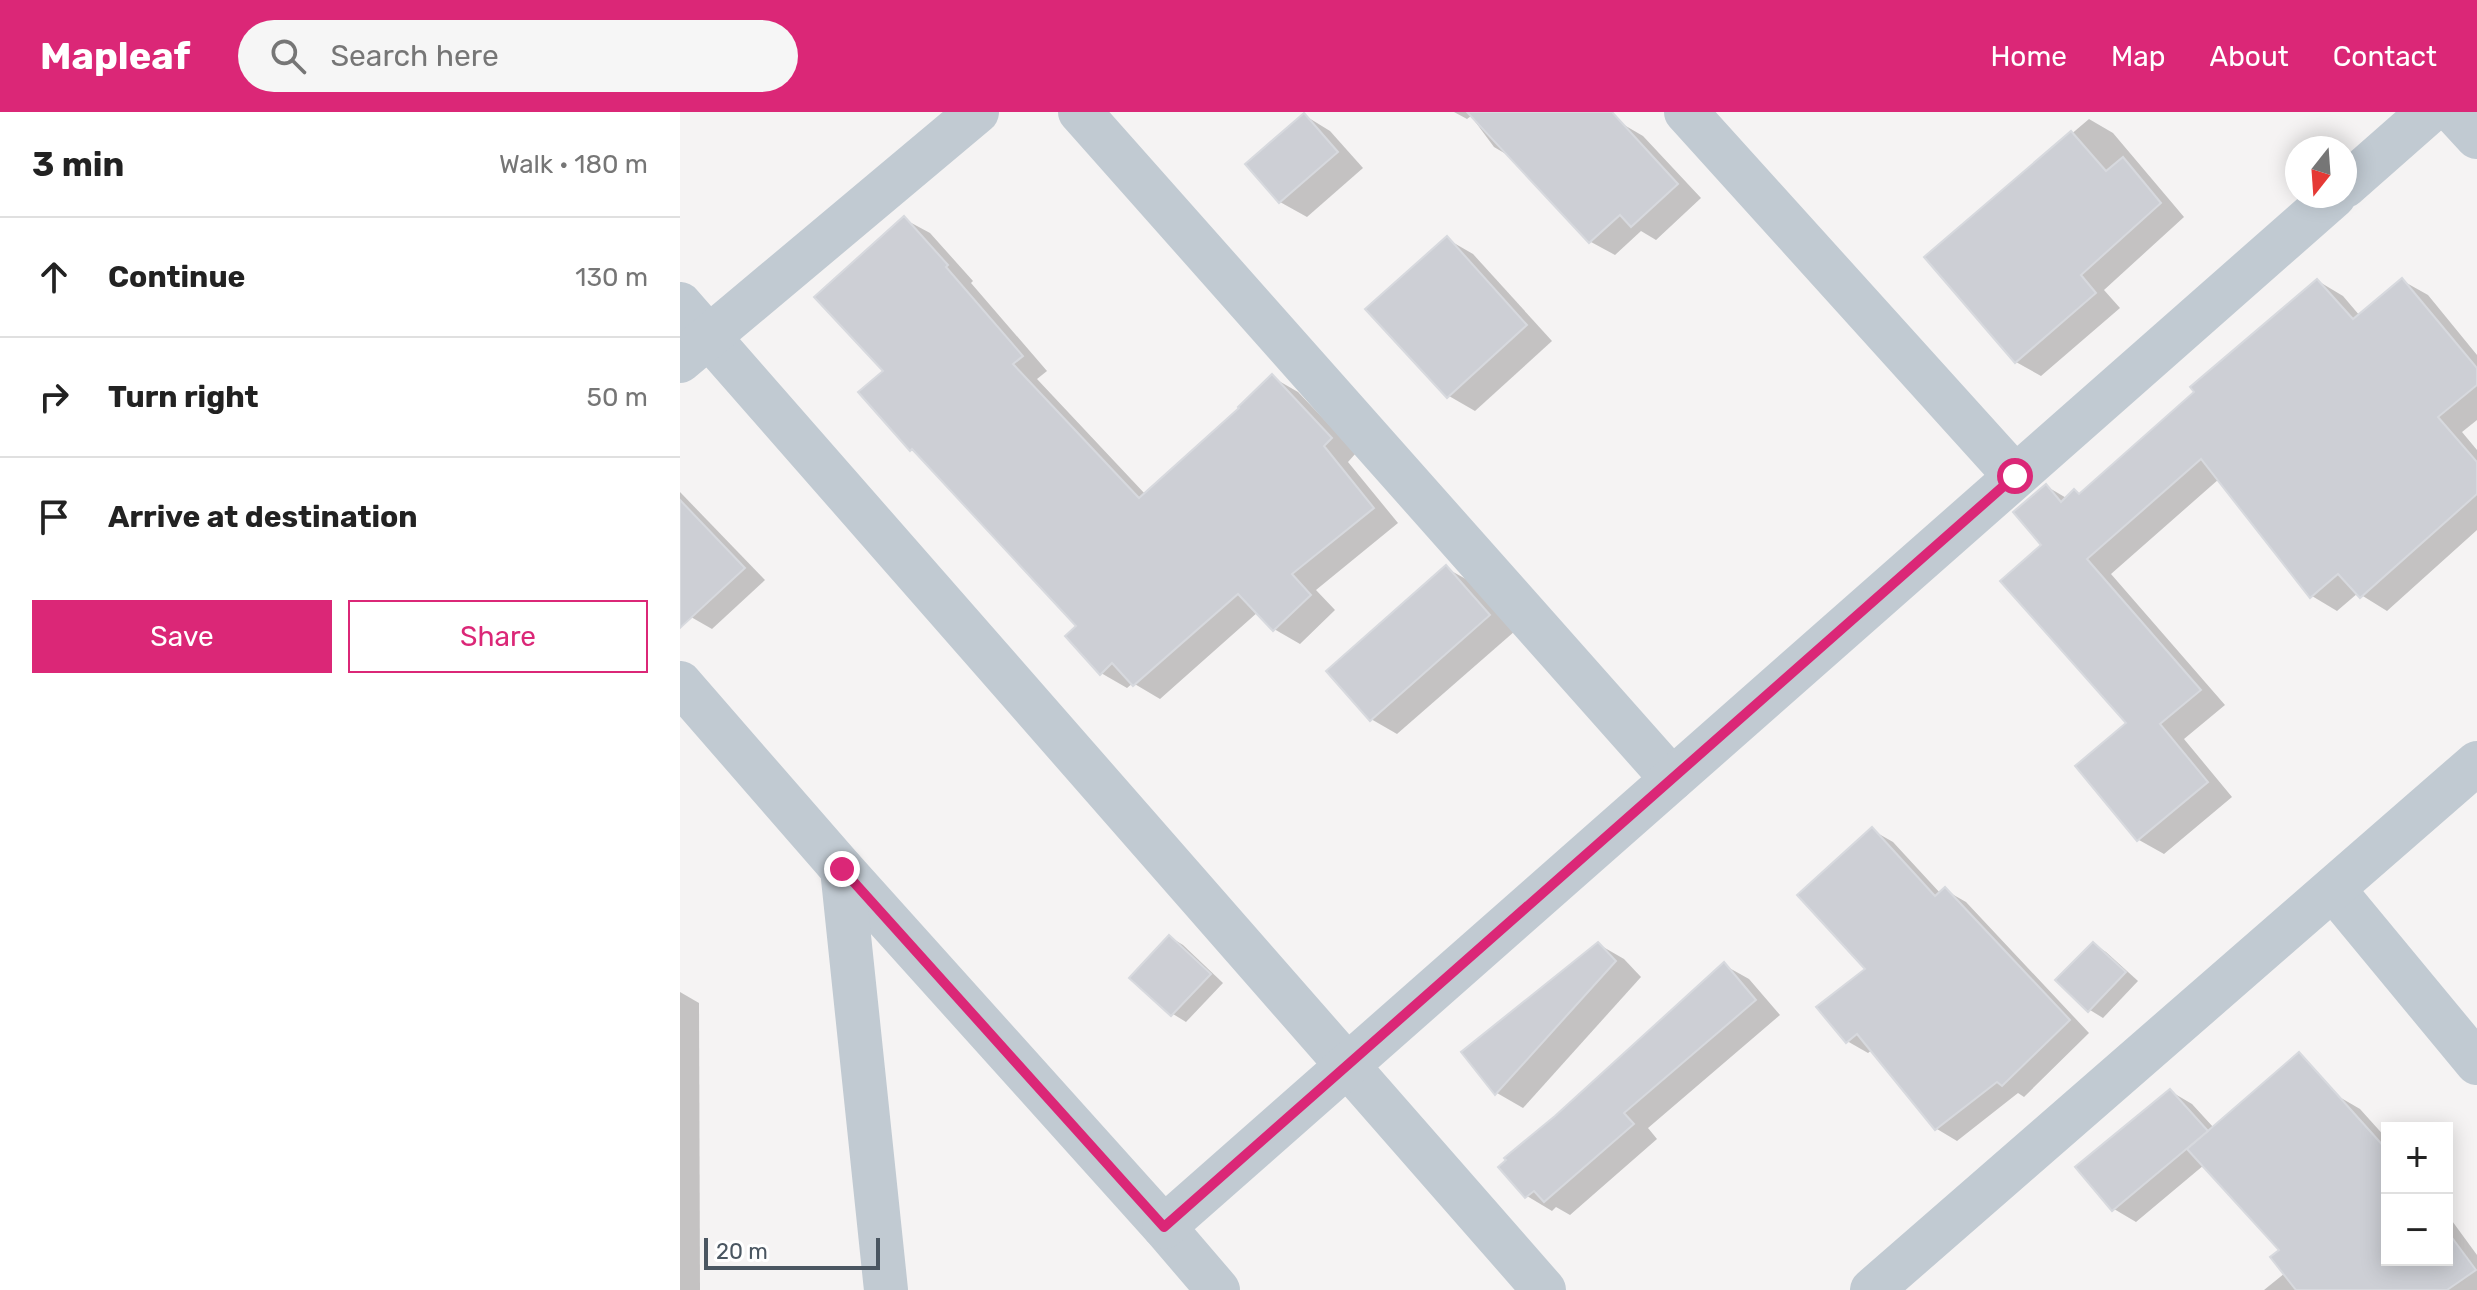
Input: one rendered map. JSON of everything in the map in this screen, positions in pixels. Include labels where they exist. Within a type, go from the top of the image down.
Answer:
[{"type":"street","points":[[977,112],[689,334],[1347,1065],[1544,1290]]},
{"type":"street","points":[[1080,112],[1672,779]]},
{"type":"street","points":[[1686,112],[2015,476]]},
{"type":"street","points":[[2357,175],[2429,112]]},
{"type":"street","points":[[2454,112],[2477,137]]},
{"type":"street","points":[[1164,1227],[2320,208]]},
{"type":"street","points":[[680,683],[1218,1290]]},
{"type":"street","points":[[1872,1290],[2477,763]]},
{"type":"street","points":[[842,869],[886,1290]]},
{"type":"street","points":[[2333,889],[2477,1063]]},
{"type":"building","points":[[1467,112],[1612,112],[1678,184],[1631,227],[1620,215],[1589,243]]},
{"type":"building","points":[[1304,113],[1338,152],[1279,203],[1245,164]]},
{"type":"building","points":[[2071,131],[2106,171],[2123,157],[2161,203],[2081,275],[2096,293],[2015,363],[1924,257]]},
{"type":"building","points":[[904,216],[1023,356],[1013,364],[1139,498],[1272,374],[1332,438],[1324,446],[1374,508],[1292,574],[1311,595],[1273,631],[1238,594],[1133,686],[1112,663],[1100,675],[1065,636],[1076,626],[858,392],[883,371],[814,297]]},
{"type":"building","points":[[1447,236],[1527,325],[1447,398],[1365,309]]},
{"type":"building","points":[[2402,278],[2477,368],[2477,385],[2438,417],[2477,462],[2477,494],[2360,598],[2338,574],[2310,598],[2201,459],[2087,559],[2201,690],[2160,724],[2208,782],[2137,841],[2075,766],[2126,723],[2000,581],[2041,545],[2013,512],[2046,484],[2061,502],[2074,489],[2079,494],[2194,392],[2190,387],[2317,279],[2353,319]]},
{"type":"building","points":[[680,500],[745,568],[680,628]]},
{"type":"building","points":[[1446,565],[1490,615],[1370,721],[1326,671]]},
{"type":"building","points":[[1872,827],[1935,896],[1945,887],[2070,1020],[2002,1086],[1997,1082],[1935,1130],[1857,1034],[1846,1043],[1816,1007],[1865,969],[1797,895]]},
{"type":"building","points":[[1169,935],[1211,974],[1171,1016],[1129,978]]},
{"type":"building","points":[[1598,942],[1616,961],[1495,1095],[1461,1052]]},
{"type":"building","points":[[2093,942],[2126,972],[2088,1012],[2055,980]]},
{"type":"building","points":[[1724,962],[1756,1000],[1624,1113],[1634,1124],[1544,1202],[1534,1191],[1525,1198],[1498,1167],[1506,1160],[1504,1158],[1555,1116]]},
{"type":"building","points":[[2299,1052],[2381,1143],[2381,1266],[2453,1266],[2453,1239],[2476,1270],[2447,1290],[2296,1290],[2270,1257],[2279,1250],[2187,1149]]},
{"type":"building","points":[[2170,1089],[2208,1131],[2112,1211],[2075,1167]]},
{"type":"route","points":[[842,869],[1164,1227],[2015,476]]}]
